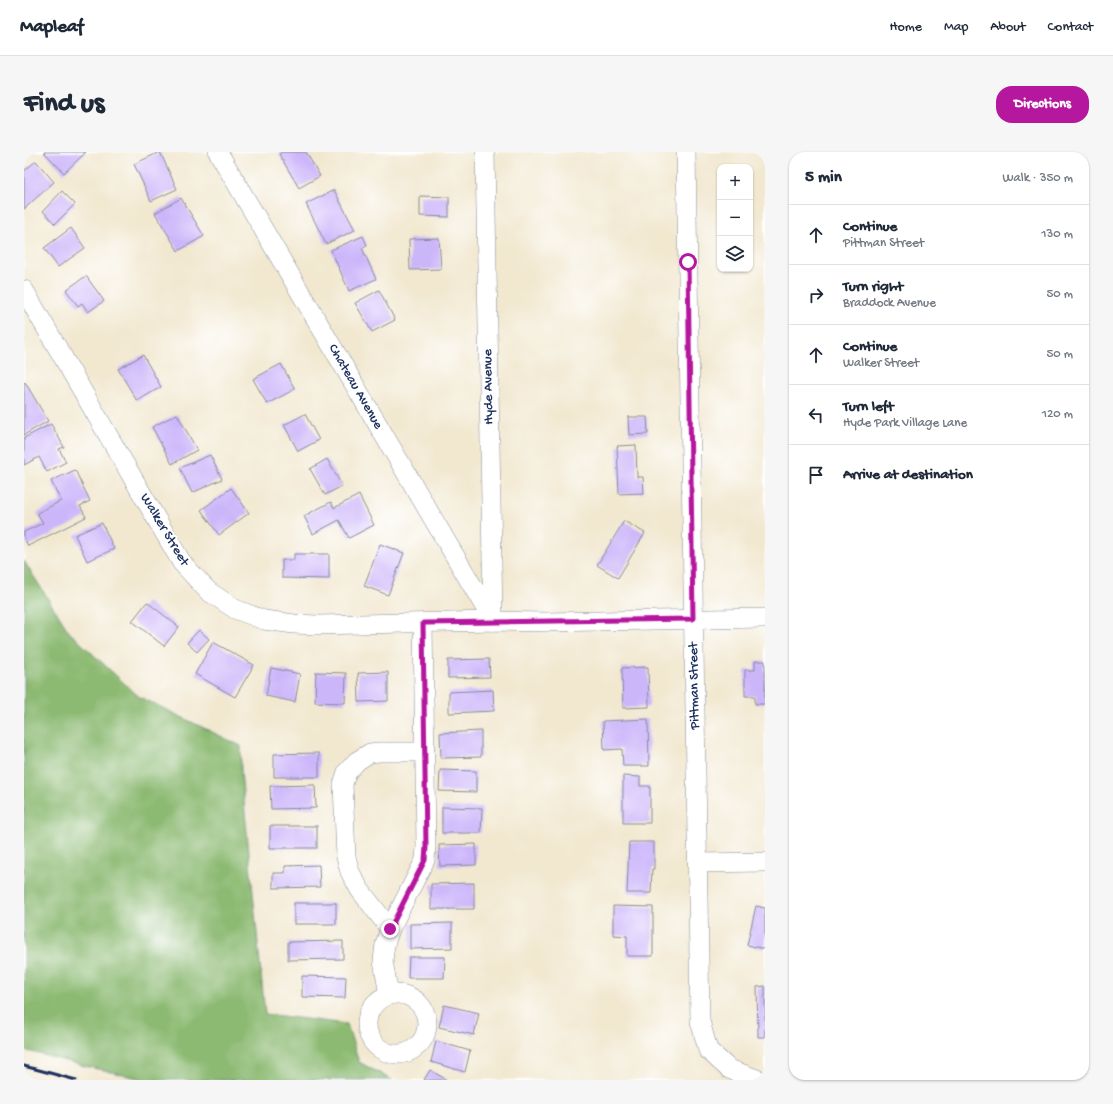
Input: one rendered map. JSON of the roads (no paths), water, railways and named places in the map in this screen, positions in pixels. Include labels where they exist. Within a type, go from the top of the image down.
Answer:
[{"type":"street","name":"Chateau Avenue","points":[[218,152],[493,621]]},
{"type":"street","name":"Hyde Avenue","points":[[485,152],[493,621]]},
{"type":"street","name":"Pittman Street","points":[[686,152],[700,1021],[708,1050],[729,1069],[759,1080]]},
{"type":"street","name":"Walker Street","points":[[24,290],[182,564],[208,591],[235,609],[264,620],[317,625],[493,621],[546,622],[765,618]]},
{"type":"street","points":[[389,995],[383,961],[385,944],[390,929],[425,860],[423,623]]},
{"type":"street","points":[[390,929],[360,890],[350,872],[346,857],[343,784],[347,772],[357,761],[370,754],[379,752],[425,752]]},
{"type":"street","points":[[698,863],[765,862]]},
{"type":"railway","points":[[24,1066],[76,1080]]}]
